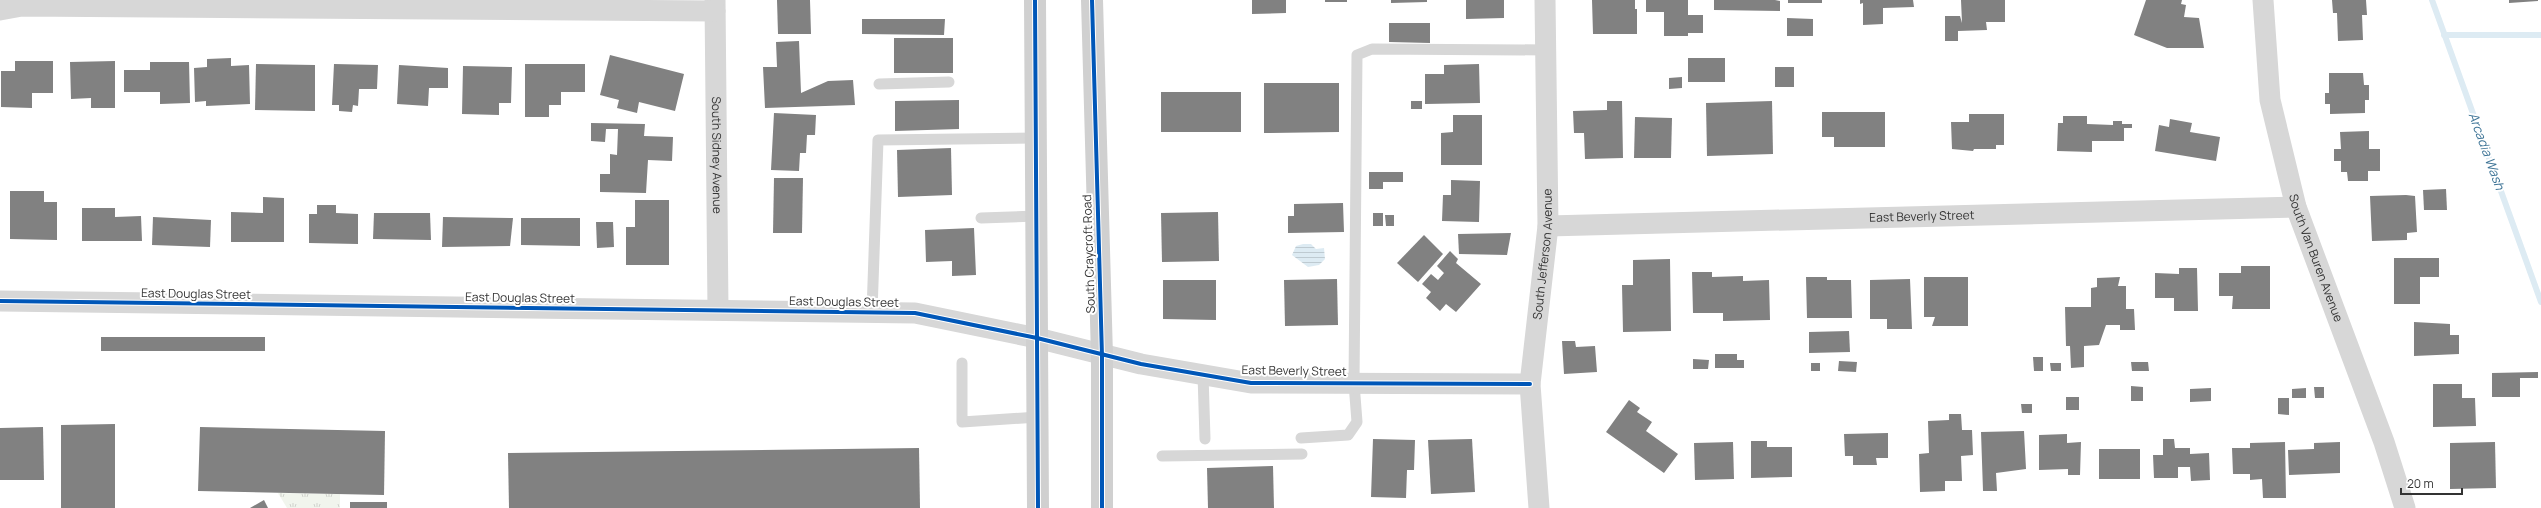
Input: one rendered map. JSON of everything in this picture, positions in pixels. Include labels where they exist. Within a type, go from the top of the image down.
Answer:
[{"type":"main road","points":[[1035,0],[1038,508]]},
{"type":"main road","name":"South Craycroft Road","points":[[1092,0],[1102,356],[1102,508]]},
{"type":"street","name":"South Jefferson Avenue","points":[[1539,508],[1530,384],[1548,226],[1545,0]]},
{"type":"street","name":"South Van Buren Avenue","points":[[2263,0],[2270,100],[2296,207],[2384,442],[2405,508]]},
{"type":"street","points":[[0,10],[22,6],[715,5]]},
{"type":"street","name":"South Sidney Avenue","points":[[715,5],[718,310]]},
{"type":"street","name":"East Beverly Street","points":[[1548,226],[2296,207]]},
{"type":"street","name":"East Douglas Street","points":[[0,301],[915,313],[1037,338]]},
{"type":"street","name":"East Beverly Street","points":[[1037,338],[1102,356],[1251,383],[1530,384]]},
{"type":"lane","points":[[1301,438],[1348,435],[1356,422],[1354,383],[1357,55],[1372,49],[1546,50]]},
{"type":"lane","points":[[879,84],[949,82]]},
{"type":"lane","points":[[872,312],[878,140],[1036,138]]},
{"type":"lane","points":[[981,218],[1037,216]]},
{"type":"lane","points":[[962,363],[962,422],[1038,417]]},
{"type":"lane","points":[[1203,374],[1205,439]]},
{"type":"lane","points":[[1162,456],[1302,454]]},
{"type":"green space","points":[[278,493],[340,494],[340,508],[287,508]]},
{"type":"shaded area","points":[[1311,244],[1316,249],[1324,248],[1325,259],[1319,265],[1308,267],[1292,255],[1296,246]]},
{"type":"building","points":[[777,0],[810,0],[811,34],[778,34]]},
{"type":"building","points":[[1252,0],[1286,0],[1286,13],[1252,14]]},
{"type":"building","points":[[1325,0],[1347,0],[1347,2],[1325,2]]},
{"type":"building","points":[[1391,0],[1427,0],[1427,2],[1391,3]]},
{"type":"building","points":[[1466,0],[1504,0],[1504,18],[1466,19]]},
{"type":"building","points":[[1592,0],[1635,0],[1635,9],[1637,9],[1637,34],[1593,34]]},
{"type":"building","points":[[1646,0],[1688,0],[1688,15],[1703,15],[1703,33],[1688,33],[1688,36],[1664,36],[1664,12],[1646,12]]},
{"type":"building","points":[[1714,0],[1775,0],[1780,1],[1780,11],[1714,10]]},
{"type":"building","points":[[1788,0],[1822,0],[1822,3],[1788,3]]},
{"type":"building","points":[[1860,0],[1913,0],[1914,7],[1883,8],[1883,24],[1863,25],[1863,3],[1860,4]]},
{"type":"building","points":[[1961,0],[2005,0],[2005,22],[1986,22],[1987,30],[1958,31],[1958,41],[1945,41],[1945,16],[1960,16],[1962,23]]},
{"type":"building","points":[[2146,0],[2182,0],[2181,4],[2186,5],[2184,17],[2199,18],[2204,48],[2167,48],[2134,35]]},
{"type":"building","points":[[2332,0],[2366,0],[2367,15],[2362,15],[2363,40],[2338,41],[2337,13],[2333,13]]},
{"type":"building","points":[[2509,0],[2538,0],[2538,1],[2509,3]]},
{"type":"building","points":[[1787,18],[1813,19],[1813,36],[1787,36]]},
{"type":"building","points":[[862,19],[945,19],[944,35],[862,34]]},
{"type":"building","points":[[1389,23],[1430,23],[1430,43],[1389,42]]},
{"type":"building","points":[[894,38],[953,38],[953,73],[894,73]]},
{"type":"building","points":[[799,41],[801,93],[828,81],[853,80],[855,105],[765,108],[763,67],[777,67],[776,42]]},
{"type":"building","points":[[610,55],[684,74],[675,111],[639,102],[637,113],[617,108],[619,100],[600,95]]},
{"type":"building","points":[[231,58],[231,66],[249,65],[250,104],[206,106],[206,101],[195,102],[194,68],[207,67],[207,59]]},
{"type":"building","points":[[1688,58],[1725,58],[1725,82],[1688,82]]},
{"type":"building","points":[[15,61],[53,61],[53,93],[32,93],[32,108],[1,107],[1,71],[15,71]]},
{"type":"building","points":[[115,61],[115,108],[91,108],[91,98],[71,99],[70,62]]},
{"type":"building","points":[[150,62],[189,62],[190,103],[160,104],[160,92],[124,92],[124,70],[150,70]]},
{"type":"building","points":[[256,64],[315,65],[315,111],[255,110]]},
{"type":"building","points":[[334,64],[378,65],[377,89],[359,89],[358,106],[353,105],[352,112],[339,111],[339,105],[332,105]]},
{"type":"building","points":[[525,64],[585,64],[585,92],[561,92],[561,105],[549,105],[549,117],[525,117]]},
{"type":"building","points":[[1479,64],[1480,103],[1425,104],[1425,74],[1444,74],[1444,65]]},
{"type":"building","points":[[399,65],[448,68],[448,88],[429,88],[428,106],[397,104]]},
{"type":"building","points":[[463,66],[512,67],[511,103],[499,103],[499,115],[462,114]]},
{"type":"building","points":[[1775,67],[1794,67],[1794,87],[1775,87]]},
{"type":"building","points":[[2329,73],[2363,73],[2364,85],[2369,85],[2369,100],[2365,100],[2365,113],[2330,114],[2330,104],[2325,104],[2325,93],[2329,93]]},
{"type":"building","points":[[1682,77],[1682,88],[1669,89],[1669,78]]},
{"type":"building","points":[[1264,83],[1339,83],[1339,132],[1264,133]]},
{"type":"building","points":[[1161,92],[1241,92],[1241,132],[1161,132]]},
{"type":"building","points":[[959,100],[959,129],[895,131],[895,101]]},
{"type":"building","points":[[1411,101],[1422,101],[1422,109],[1411,109]]},
{"type":"building","points":[[1607,101],[1622,101],[1623,158],[1585,159],[1584,133],[1574,133],[1573,111],[1607,110]]},
{"type":"building","points":[[1772,101],[1773,154],[1707,156],[1706,103]]},
{"type":"building","points":[[1822,112],[1885,112],[1885,147],[1834,147],[1834,137],[1822,137]]},
{"type":"building","points":[[774,113],[816,115],[815,135],[807,135],[806,153],[800,153],[799,171],[771,170]]},
{"type":"building","points":[[1969,114],[2004,114],[2004,145],[1996,145],[1996,149],[1974,149],[1973,151],[1952,149],[1951,122],[1969,122]]},
{"type":"building","points":[[1453,115],[1482,115],[1482,165],[1441,165],[1441,133],[1453,132]]},
{"type":"building","points":[[2063,116],[2087,116],[2087,124],[2113,125],[2113,121],[2122,121],[2122,124],[2132,124],[2132,128],[2124,128],[2124,141],[2092,141],[2092,152],[2057,151],[2058,123],[2063,123]]},
{"type":"building","points":[[1635,117],[1672,118],[1671,158],[1634,158]]},
{"type":"building","points":[[2170,119],[2192,123],[2190,132],[2220,137],[2216,161],[2155,151],[2159,125],[2169,127]]},
{"type":"building","points":[[591,123],[645,124],[644,136],[673,137],[672,161],[648,160],[646,193],[600,192],[600,174],[610,174],[610,154],[617,155],[618,129],[606,129],[605,142],[591,141]]},
{"type":"building","points":[[2369,131],[2369,149],[2380,149],[2380,171],[2368,171],[2368,181],[2348,181],[2347,172],[2341,172],[2341,161],[2334,161],[2334,149],[2341,149],[2340,132]]},
{"type":"building","points":[[951,148],[952,195],[898,197],[897,150]]},
{"type":"building","points":[[1369,172],[1403,172],[1403,182],[1383,182],[1383,189],[1369,189]]},
{"type":"building","points":[[774,178],[803,178],[802,233],[773,233]]},
{"type":"building","points":[[1451,180],[1480,181],[1479,222],[1442,221],[1443,195],[1451,195]]},
{"type":"building","points":[[2446,189],[2447,210],[2424,210],[2423,190]]},
{"type":"building","points":[[10,191],[44,191],[44,202],[57,202],[57,240],[10,239]]},
{"type":"building","points":[[2370,196],[2415,196],[2417,232],[2407,233],[2407,240],[2372,241]]},
{"type":"building","points":[[263,197],[284,198],[284,242],[231,242],[231,212],[263,213]]},
{"type":"building","points":[[635,200],[669,200],[669,265],[626,265],[626,227],[635,227]]},
{"type":"building","points":[[1343,203],[1344,232],[1288,233],[1288,216],[1294,216],[1294,204]]},
{"type":"building","points":[[317,205],[336,205],[336,213],[358,214],[358,244],[309,243],[309,214],[317,214]]},
{"type":"building","points":[[82,208],[115,208],[115,217],[141,216],[142,241],[82,241]]},
{"type":"building","points":[[1218,212],[1219,261],[1162,262],[1161,213]]},
{"type":"building","points":[[374,213],[430,213],[431,240],[373,239]]},
{"type":"building","points":[[1373,213],[1383,213],[1383,226],[1373,226]]},
{"type":"building","points":[[1385,215],[1394,215],[1394,226],[1386,226]]},
{"type":"building","points":[[153,217],[211,220],[210,247],[152,245]]},
{"type":"building","points":[[443,217],[513,218],[510,246],[442,247]]},
{"type":"building","points":[[521,218],[580,218],[580,246],[521,245]]},
{"type":"building","points":[[596,222],[613,222],[614,247],[597,248]]},
{"type":"building","points":[[974,228],[976,275],[952,276],[952,261],[926,262],[925,230]]},
{"type":"building","points":[[1511,233],[1507,255],[1459,254],[1458,234]]},
{"type":"building","points":[[1424,235],[1443,254],[1418,282],[1397,263]]},
{"type":"building","points":[[1450,251],[1458,259],[1456,263],[1481,284],[1456,312],[1446,304],[1440,311],[1426,298],[1431,292],[1422,284],[1431,274],[1438,280],[1444,273],[1437,266]]},
{"type":"building","points":[[2394,258],[2439,258],[2439,277],[2420,277],[2420,304],[2394,304]]},
{"type":"building","points":[[1670,259],[1671,331],[1623,332],[1622,285],[1633,285],[1633,260]]},
{"type":"building","points":[[2241,266],[2270,266],[2270,309],[2232,309],[2233,296],[2219,296],[2219,273],[2241,273]]},
{"type":"building","points":[[2179,268],[2197,268],[2198,311],[2174,311],[2174,298],[2155,298],[2155,273],[2179,274]]},
{"type":"building","points":[[1692,272],[1712,272],[1712,277],[1743,276],[1743,281],[1769,280],[1770,320],[1723,321],[1723,313],[1693,313]]},
{"type":"building","points":[[1806,277],[1827,277],[1827,280],[1851,280],[1852,318],[1807,318]]},
{"type":"building","points":[[1924,277],[1968,277],[1968,326],[1932,326],[1935,317],[1924,317]]},
{"type":"building","points":[[2120,277],[2118,286],[2126,286],[2126,309],[2134,309],[2135,330],[2120,330],[2120,325],[2106,325],[2099,345],[2084,346],[2084,367],[2071,368],[2070,346],[2066,346],[2065,307],[2091,307],[2091,288],[2097,287],[2097,278]]},
{"type":"building","points":[[1337,279],[1338,325],[1285,326],[1284,280]]},
{"type":"building","points":[[1910,279],[1912,329],[1887,329],[1887,319],[1870,319],[1870,280]]},
{"type":"building","points":[[1163,280],[1216,280],[1216,320],[1163,319]]},
{"type":"building","points":[[2414,322],[2450,324],[2450,335],[2459,335],[2459,354],[2414,356]]},
{"type":"building","points":[[1849,331],[1850,352],[1809,353],[1809,332]]},
{"type":"building","points":[[101,337],[265,337],[265,351],[101,351]]},
{"type":"building","points":[[1562,341],[1575,341],[1576,347],[1595,346],[1597,372],[1564,374]]},
{"type":"building","points":[[1715,354],[1737,354],[1737,360],[1744,360],[1744,368],[1715,368]]},
{"type":"building","points":[[2033,357],[2043,357],[2043,371],[2034,371]]},
{"type":"building","points":[[1693,359],[1709,360],[1708,369],[1693,369]]},
{"type":"building","points":[[1839,361],[1857,362],[1856,372],[1838,371]]},
{"type":"building","points":[[2131,362],[2148,362],[2149,371],[2132,371]]},
{"type":"building","points":[[1811,363],[1820,363],[1820,371],[1811,371]]},
{"type":"building","points":[[2050,363],[2061,363],[2061,371],[2051,371]]},
{"type":"building","points":[[2538,372],[2538,378],[2520,378],[2520,397],[2492,397],[2492,373]]},
{"type":"building","points":[[2433,384],[2462,384],[2462,398],[2475,398],[2476,426],[2433,427]]},
{"type":"building","points":[[2131,386],[2143,387],[2143,401],[2131,401]]},
{"type":"building","points":[[2314,387],[2324,387],[2324,398],[2315,398]]},
{"type":"building","points":[[2211,388],[2211,401],[2190,402],[2190,389]]},
{"type":"building","points":[[2306,388],[2306,398],[2292,398],[2292,389]]},
{"type":"building","points":[[2066,397],[2079,397],[2079,410],[2066,410]]},
{"type":"building","points":[[2278,398],[2289,398],[2289,415],[2278,414]]},
{"type":"building","points":[[1629,400],[1640,408],[1637,412],[1652,422],[1646,431],[1678,454],[1664,473],[1606,432]]},
{"type":"building","points":[[2021,404],[2032,404],[2032,413],[2022,413]]},
{"type":"building","points":[[1949,414],[1961,414],[1962,430],[1972,430],[1973,455],[1961,456],[1962,481],[1945,481],[1945,491],[1920,492],[1919,454],[1929,453],[1928,421],[1949,420]]},
{"type":"building","points":[[115,424],[115,508],[61,508],[61,425]]},
{"type":"building","points":[[43,427],[44,480],[0,480],[0,428]]},
{"type":"building","points":[[200,427],[385,431],[384,495],[198,491]]},
{"type":"building","points":[[2024,431],[2026,469],[1996,473],[1997,491],[1983,491],[1981,432]]},
{"type":"building","points":[[1888,433],[1888,458],[1876,458],[1877,465],[1853,465],[1853,456],[1845,456],[1844,434]]},
{"type":"building","points":[[2067,434],[2067,443],[2081,442],[2080,475],[2068,475],[2068,469],[2039,470],[2039,435]]},
{"type":"building","points":[[1373,439],[1415,440],[1414,470],[1407,470],[1406,498],[1371,497]]},
{"type":"building","points":[[1472,439],[1475,492],[1431,494],[1428,440]]},
{"type":"building","points":[[2163,439],[2174,439],[2175,448],[2190,448],[2190,454],[2209,453],[2210,480],[2191,481],[2190,467],[2178,467],[2178,478],[2154,478],[2153,455],[2163,455]]},
{"type":"building","points":[[1751,441],[1767,441],[1767,447],[1792,447],[1792,477],[1751,478]]},
{"type":"building","points":[[1733,442],[1734,479],[1695,480],[1694,443]]},
{"type":"building","points":[[2285,442],[2286,498],[2263,498],[2262,479],[2250,480],[2250,474],[2233,474],[2232,448],[2250,448],[2250,443]]},
{"type":"building","points":[[2340,442],[2340,473],[2289,475],[2288,450],[2314,449],[2314,443]]},
{"type":"building","points":[[2495,442],[2496,488],[2450,489],[2450,443]]},
{"type":"building","points":[[919,448],[920,508],[509,508],[508,453]]},
{"type":"building","points":[[2099,449],[2140,449],[2140,479],[2099,479]]},
{"type":"building","points":[[1273,466],[1274,508],[1208,508],[1207,468]]},
{"type":"building","points":[[264,500],[268,508],[250,508]]},
{"type":"building","points":[[350,502],[387,502],[387,508],[350,508]]},
{"type":"waterway","name":"Arcadia Wash","points":[[2432,0],[2541,302]]},
{"type":"waterway","points":[[2444,35],[2541,35]]},
{"type":"cycle path","points":[[1035,0],[1038,508]]},
{"type":"cycle path","points":[[1092,0],[1102,356],[1102,508]]},
{"type":"cycle path","points":[[0,301],[915,313],[1037,338],[1141,364],[1251,383],[1530,384]]}]
